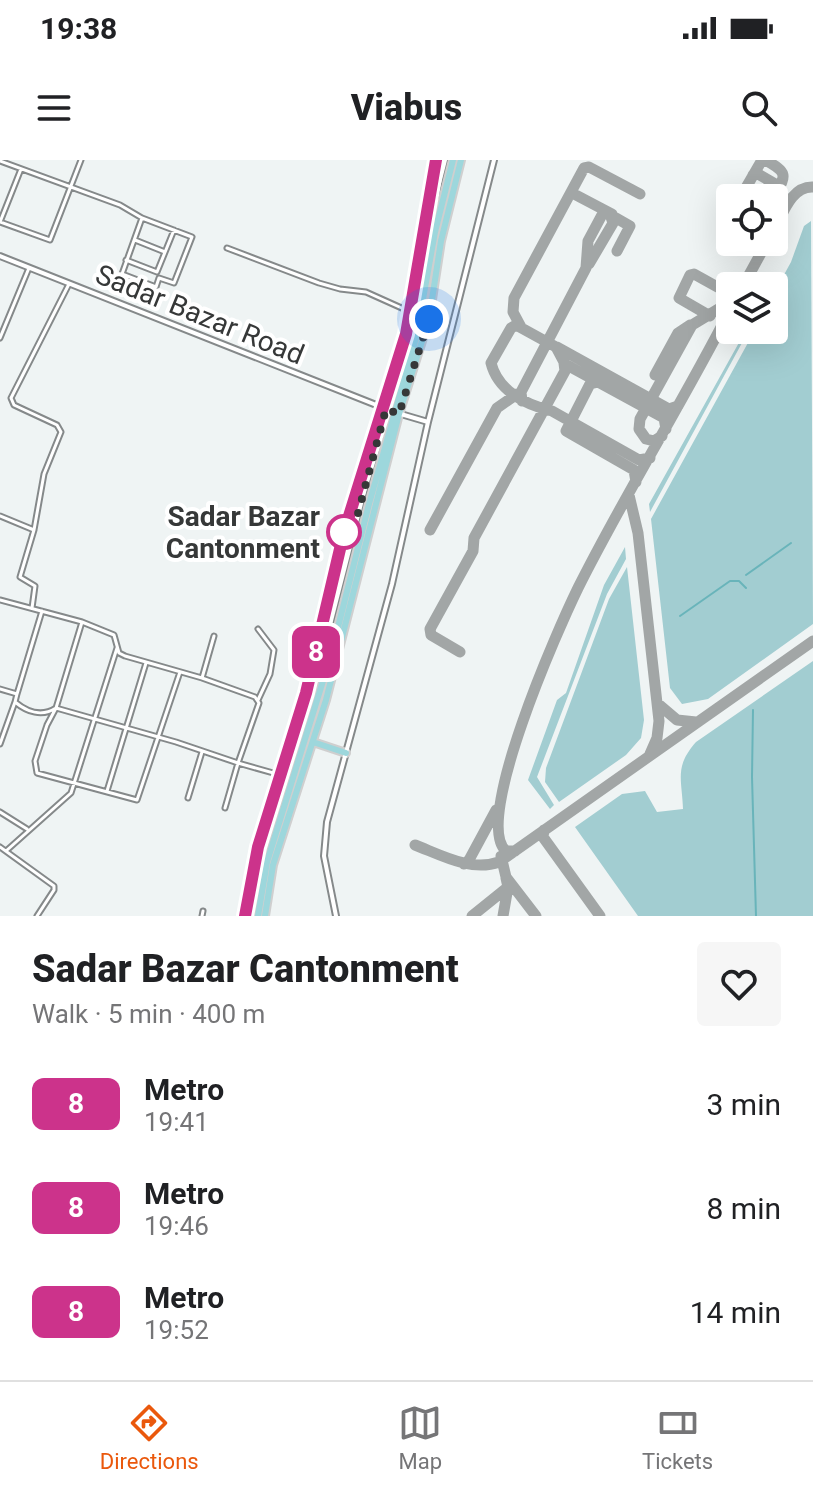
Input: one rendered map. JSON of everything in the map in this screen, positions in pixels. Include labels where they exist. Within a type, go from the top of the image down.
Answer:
[{"type":"main road","points":[[265,916],[273,865],[338,657],[422,313],[435,232],[453,160]]},
{"type":"main road","points":[[258,916],[267,862],[331,655],[397,413],[429,319],[441,241],[461,160]]},
{"type":"main road","points":[[313,742],[346,753]]},
{"type":"street","points":[[21,169],[0,222],[50,240],[81,160]]},
{"type":"street","points":[[249,916],[261,855],[322,656],[386,409],[415,314],[432,211],[445,160]]},
{"type":"street","points":[[336,916],[324,846],[327,822],[392,584],[428,422],[494,160]]},
{"type":"street","points":[[0,161],[120,205],[142,218],[192,237],[174,283],[159,278]]},
{"type":"street","points":[[142,218],[122,274],[156,287],[157,272],[174,230]]},
{"type":"street","points":[[134,240],[165,252]]},
{"type":"street","points":[[227,248],[319,283],[366,292],[415,314]]},
{"type":"street","name":"Sadar Bazar Road","points":[[0,256],[386,409],[428,422]]},
{"type":"street","points":[[126,260],[157,272]]},
{"type":"street","points":[[0,338],[29,268]]},
{"type":"street","points":[[32,608],[35,586],[20,577],[34,530],[44,474],[61,432],[57,425],[14,405],[11,398],[69,284]]},
{"type":"street","points":[[0,516],[34,530]]},
{"type":"street","points":[[0,600],[82,622],[114,635],[119,653],[202,678],[258,700]]},
{"type":"street","points":[[0,744],[42,611]]},
{"type":"street","points":[[82,622],[56,708],[34,766],[37,773],[133,800],[140,797],[180,672]]},
{"type":"street","points":[[225,808],[258,700],[270,674],[274,650],[258,629]]},
{"type":"street","points":[[202,678],[214,636]]},
{"type":"street","points":[[6,851],[66,800],[75,785],[117,646]]},
{"type":"street","points":[[107,791],[146,663]]},
{"type":"street","points":[[0,689],[17,694]]},
{"type":"street","points":[[15,702],[43,714],[56,708],[94,718],[286,777]]},
{"type":"street","points":[[188,798],[203,750]]},
{"type":"street","points":[[0,812],[28,830]]},
{"type":"street","points":[[0,847],[54,887],[37,916]]},
{"type":"shaded area","points":[[811,221],[813,624],[708,699],[682,704],[670,688],[651,519],[747,344],[788,344],[788,272],[786,272],[804,226]]},
{"type":"shaded area","points":[[738,344],[741,344],[650,512],[649,504]]},
{"type":"shaded area","points":[[625,547],[626,559],[607,594],[537,777],[554,805],[550,809],[528,780],[557,700],[566,693],[604,585]]},
{"type":"shaded area","points":[[627,567],[644,720],[641,738],[626,755],[559,802],[545,782],[546,768],[609,599]]},
{"type":"shaded area","points":[[813,661],[813,916],[638,916],[575,827],[622,794],[645,791],[657,812],[683,809],[682,766],[696,742]]},
{"type":"waterway","points":[[746,575],[791,543]]},
{"type":"waterway","points":[[680,616],[730,581],[739,581],[746,588]]},
{"type":"waterway","points":[[753,710],[756,916]]},
{"type":"taxiway","points":[[748,184],[762,160]]},
{"type":"taxiway","points":[[765,160],[782,172],[781,184]]},
{"type":"taxiway","points":[[521,327],[513,312],[514,298],[584,168],[589,167],[640,194]]},
{"type":"taxiway","points":[[753,175],[758,174],[775,184]]},
{"type":"taxiway","points":[[788,203],[799,191],[813,187]]},
{"type":"taxiway","points":[[570,195],[574,194],[612,214]]},
{"type":"taxiway","points":[[522,401],[521,392],[586,268],[588,241],[603,213],[610,214],[612,220]]},
{"type":"taxiway","points":[[589,264],[616,218],[630,226],[617,251]]},
{"type":"taxiway","points":[[751,272],[759,256]]},
{"type":"taxiway","points":[[710,316],[679,298],[690,275],[694,274],[716,286]]},
{"type":"taxiway","points":[[662,436],[654,441],[646,439],[639,429],[640,419],[692,325],[716,310]]},
{"type":"taxiway","points":[[650,458],[639,460],[552,411],[523,401],[500,381],[491,363],[511,328],[516,325],[556,347],[565,364],[664,418],[666,429]]},
{"type":"taxiway","points":[[655,375],[678,333],[690,325]]},
{"type":"taxiway","points":[[515,851],[506,851],[499,833],[500,803],[522,723],[538,681],[596,553],[716,336]]},
{"type":"taxiway","points":[[557,347],[669,409],[678,406]]},
{"type":"taxiway","points":[[460,652],[431,635],[430,629],[473,551],[474,538],[565,371],[564,363]]},
{"type":"taxiway","points":[[598,382],[590,384],[566,431],[634,470],[636,482]]},
{"type":"taxiway","points":[[430,530],[497,408],[517,394]]},
{"type":"taxiway","points":[[629,495],[638,533],[659,721],[657,738],[650,754]]},
{"type":"taxiway","points":[[415,845],[467,864],[499,862],[813,641]]},
{"type":"taxiway","points":[[657,703],[677,720],[696,722]]},
{"type":"taxiway","points":[[464,864],[496,810]]},
{"type":"taxiway","points":[[544,830],[543,837],[600,916]]},
{"type":"taxiway","points":[[501,856],[506,877],[536,916]]},
{"type":"taxiway","points":[[472,916],[508,887],[506,878]]},
{"type":"taxiway","points":[[503,916],[508,887]]},
{"type":"railway","points":[[242,916],[255,846],[303,692],[340,531],[403,333],[433,160]]},
{"type":"metro line","name":"8","points":[[245,916],[258,847],[306,693],[344,532],[406,334],[436,160]]},
{"type":"place","name":"Sadar Bazar Cantonment","points":[[344,532]]},
{"type":"route","points":[[344,532],[353,532],[386,409],[399,414],[429,319]]}]
